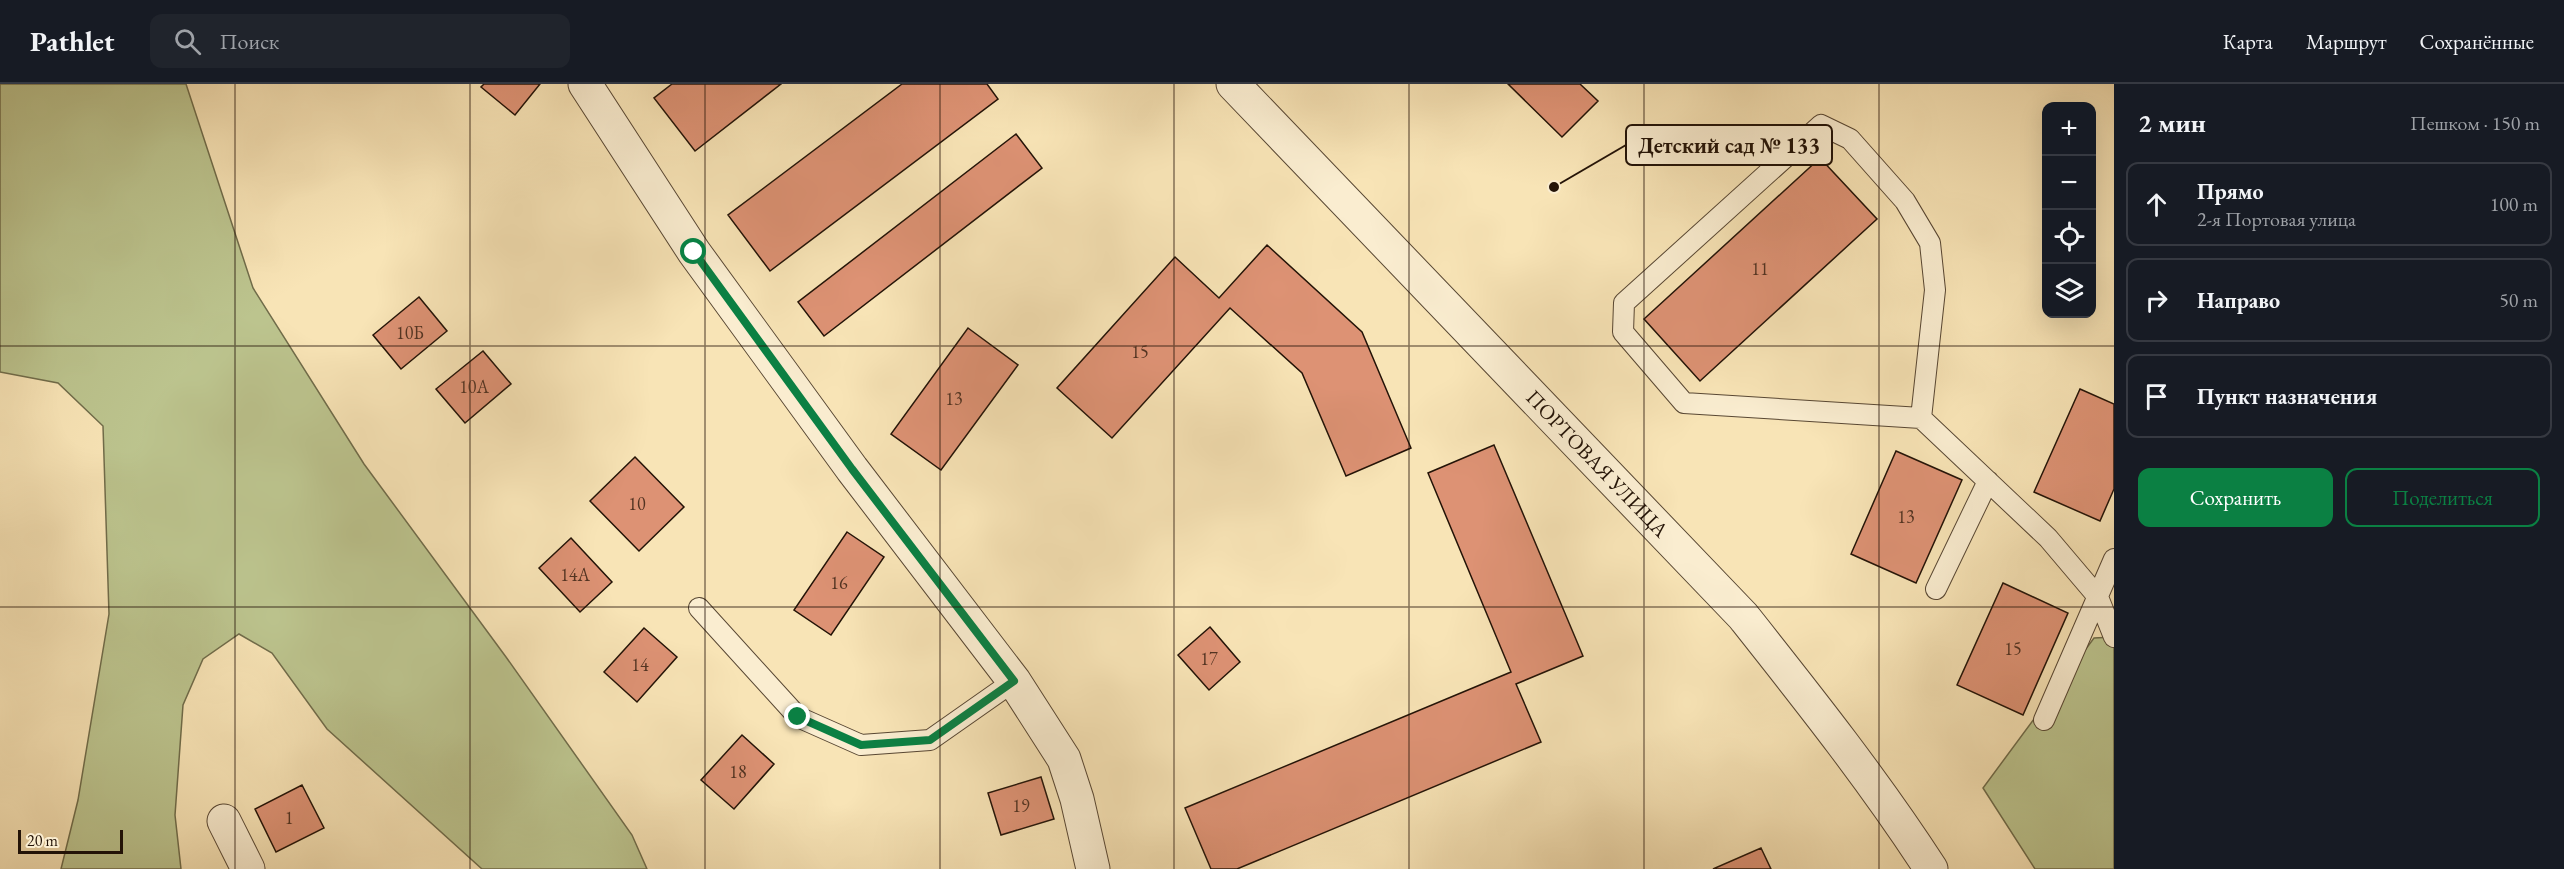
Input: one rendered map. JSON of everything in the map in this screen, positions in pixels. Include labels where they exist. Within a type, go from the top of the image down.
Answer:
[{"type":"street","points":[[585,84],[701,261],[852,469],[1014,681],[1064,759],[1077,799],[1093,869]]},
{"type":"street","name":"ПОРТОВАЯ УЛИЦА","points":[[1233,84],[1743,616],[1800,688],[1931,869]]},
{"type":"street","points":[[224,821],[248,869]]},
{"type":"lane","points":[[1921,418],[1935,291],[1930,243],[1905,201],[1850,139],[1821,125],[1624,303],[1623,333],[1684,403],[1921,418],[2048,538],[2098,597],[2114,637]]},
{"type":"lane","points":[[1936,588],[1988,481]]},
{"type":"lane","points":[[2044,720],[2114,559]]},
{"type":"lane","points":[[699,608],[798,717],[861,745],[930,740],[1014,681]]},
{"type":"green space","points":[[0,84],[186,84],[253,288],[364,464],[506,657],[632,835],[647,869],[482,869],[327,729],[272,653],[239,634],[203,659],[183,705],[175,815],[181,869],[61,869],[78,800],[109,614],[103,426],[58,383],[0,372]]},
{"type":"green space","points":[[2114,637],[2114,869],[2035,869],[1983,788],[2094,638]]},
{"type":"building","points":[[484,84],[540,84],[515,115],[481,87]]},
{"type":"building","points":[[672,84],[781,84],[695,151],[654,98]]},
{"type":"building","points":[[902,84],[987,84],[998,99],[770,271],[728,215]]},
{"type":"building","points":[[1508,84],[1580,84],[1598,101],[1562,137]]},
{"type":"building","points":[[1016,134],[1042,168],[824,336],[798,302]]},
{"type":"building","points":[[1820,158],[1877,219],[1700,381],[1644,319]]},
{"type":"building","points":[[1267,245],[1362,332],[1411,448],[1346,476],[1302,373],[1230,308],[1112,438],[1057,388],[1175,257],[1219,298]]},
{"type":"building","points":[[419,297],[447,331],[401,369],[373,335]]},
{"type":"building","points":[[968,328],[1018,365],[941,470],[891,434]]},
{"type":"building","points":[[483,351],[511,384],[465,423],[436,389]]},
{"type":"building","points":[[2080,389],[2114,404],[2114,489],[2100,521],[2034,492]]},
{"type":"building","points":[[1494,445],[1583,656],[1516,684],[1541,742],[1237,869],[1211,869],[1185,808],[1511,672],[1428,473]]},
{"type":"building","points":[[1896,451],[1962,480],[1916,583],[1851,554]]},
{"type":"building","points":[[635,457],[684,507],[639,551],[590,501]]},
{"type":"building","points":[[847,532],[884,557],[831,635],[794,610]]},
{"type":"building","points":[[571,538],[612,582],[580,612],[539,568]]},
{"type":"building","points":[[2003,583],[2068,613],[2023,715],[1957,685]]},
{"type":"building","points":[[1210,627],[1240,662],[1209,690],[1178,655]]},
{"type":"building","points":[[644,628],[677,657],[637,702],[604,672]]},
{"type":"building","points":[[742,735],[774,764],[734,809],[701,780]]},
{"type":"building","points":[[1041,777],[1054,819],[1001,835],[988,793]]},
{"type":"building","points":[[302,785],[324,828],[276,852],[255,809]]},
{"type":"building","points":[[1761,848],[1771,869],[1713,869]]},
{"type":"place","name":"Детский сад № 133","points":[[1554,187]]},
{"type":"route","points":[[694,252],[852,469],[1014,681],[930,740],[861,745],[798,717]]}]
